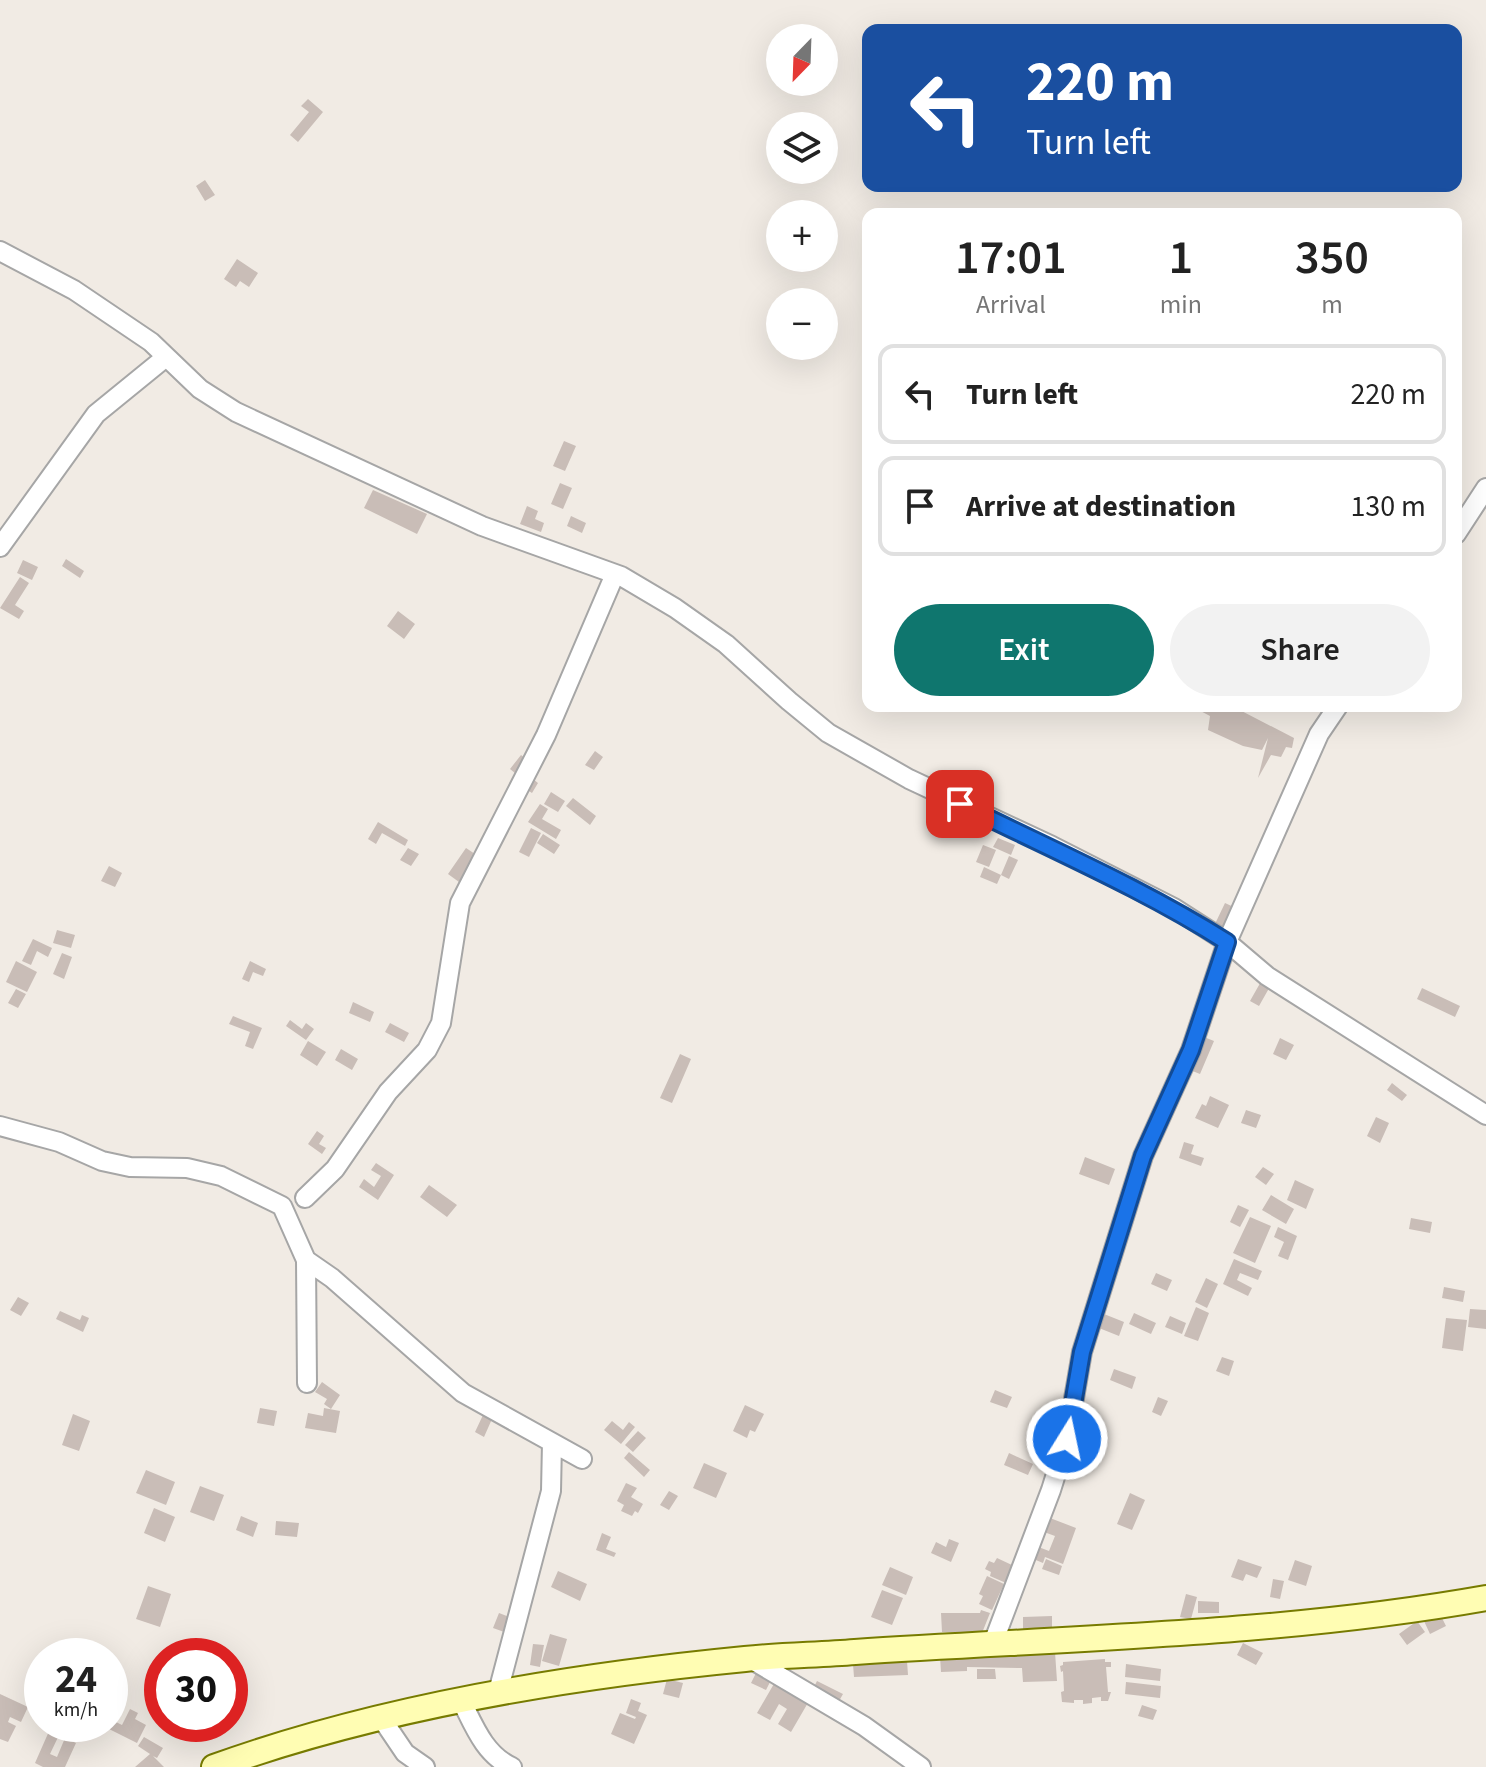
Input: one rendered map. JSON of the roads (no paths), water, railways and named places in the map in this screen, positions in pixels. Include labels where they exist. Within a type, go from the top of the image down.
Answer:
[{"type":"main road","points":[[214,1767],[272,1746],[382,1719],[603,1675],[749,1658],[1300,1625],[1486,1598]]},
{"type":"street","points":[[0,251],[74,290],[151,342],[200,389],[236,412],[482,526],[615,574],[675,608],[726,644],[828,733],[922,785],[1174,908],[1227,942],[1267,976],[1486,1115]]},
{"type":"street","points":[[0,547],[96,414],[166,357]]},
{"type":"street","points":[[1462,525],[1486,488]]},
{"type":"street","points":[[305,1198],[335,1169],[388,1092],[427,1050],[441,1023],[460,903],[546,735],[615,574]]},
{"type":"street","points":[[993,1643],[1067,1439],[1082,1352],[1143,1156],[1191,1050],[1227,942],[1319,734],[1334,712]]},
{"type":"street","points":[[0,1126],[59,1142],[102,1161],[130,1167],[187,1168],[221,1176],[282,1206],[306,1260],[307,1383]]},
{"type":"street","points":[[306,1260],[332,1278],[463,1393],[582,1459]]},
{"type":"street","points":[[499,1688],[551,1491],[552,1443]]},
{"type":"street","points":[[749,1658],[864,1726],[921,1767]]},
{"type":"street","points":[[462,1702],[479,1736],[499,1761],[512,1767]]},
{"type":"street","points":[[382,1719],[405,1753],[425,1767]]}]
